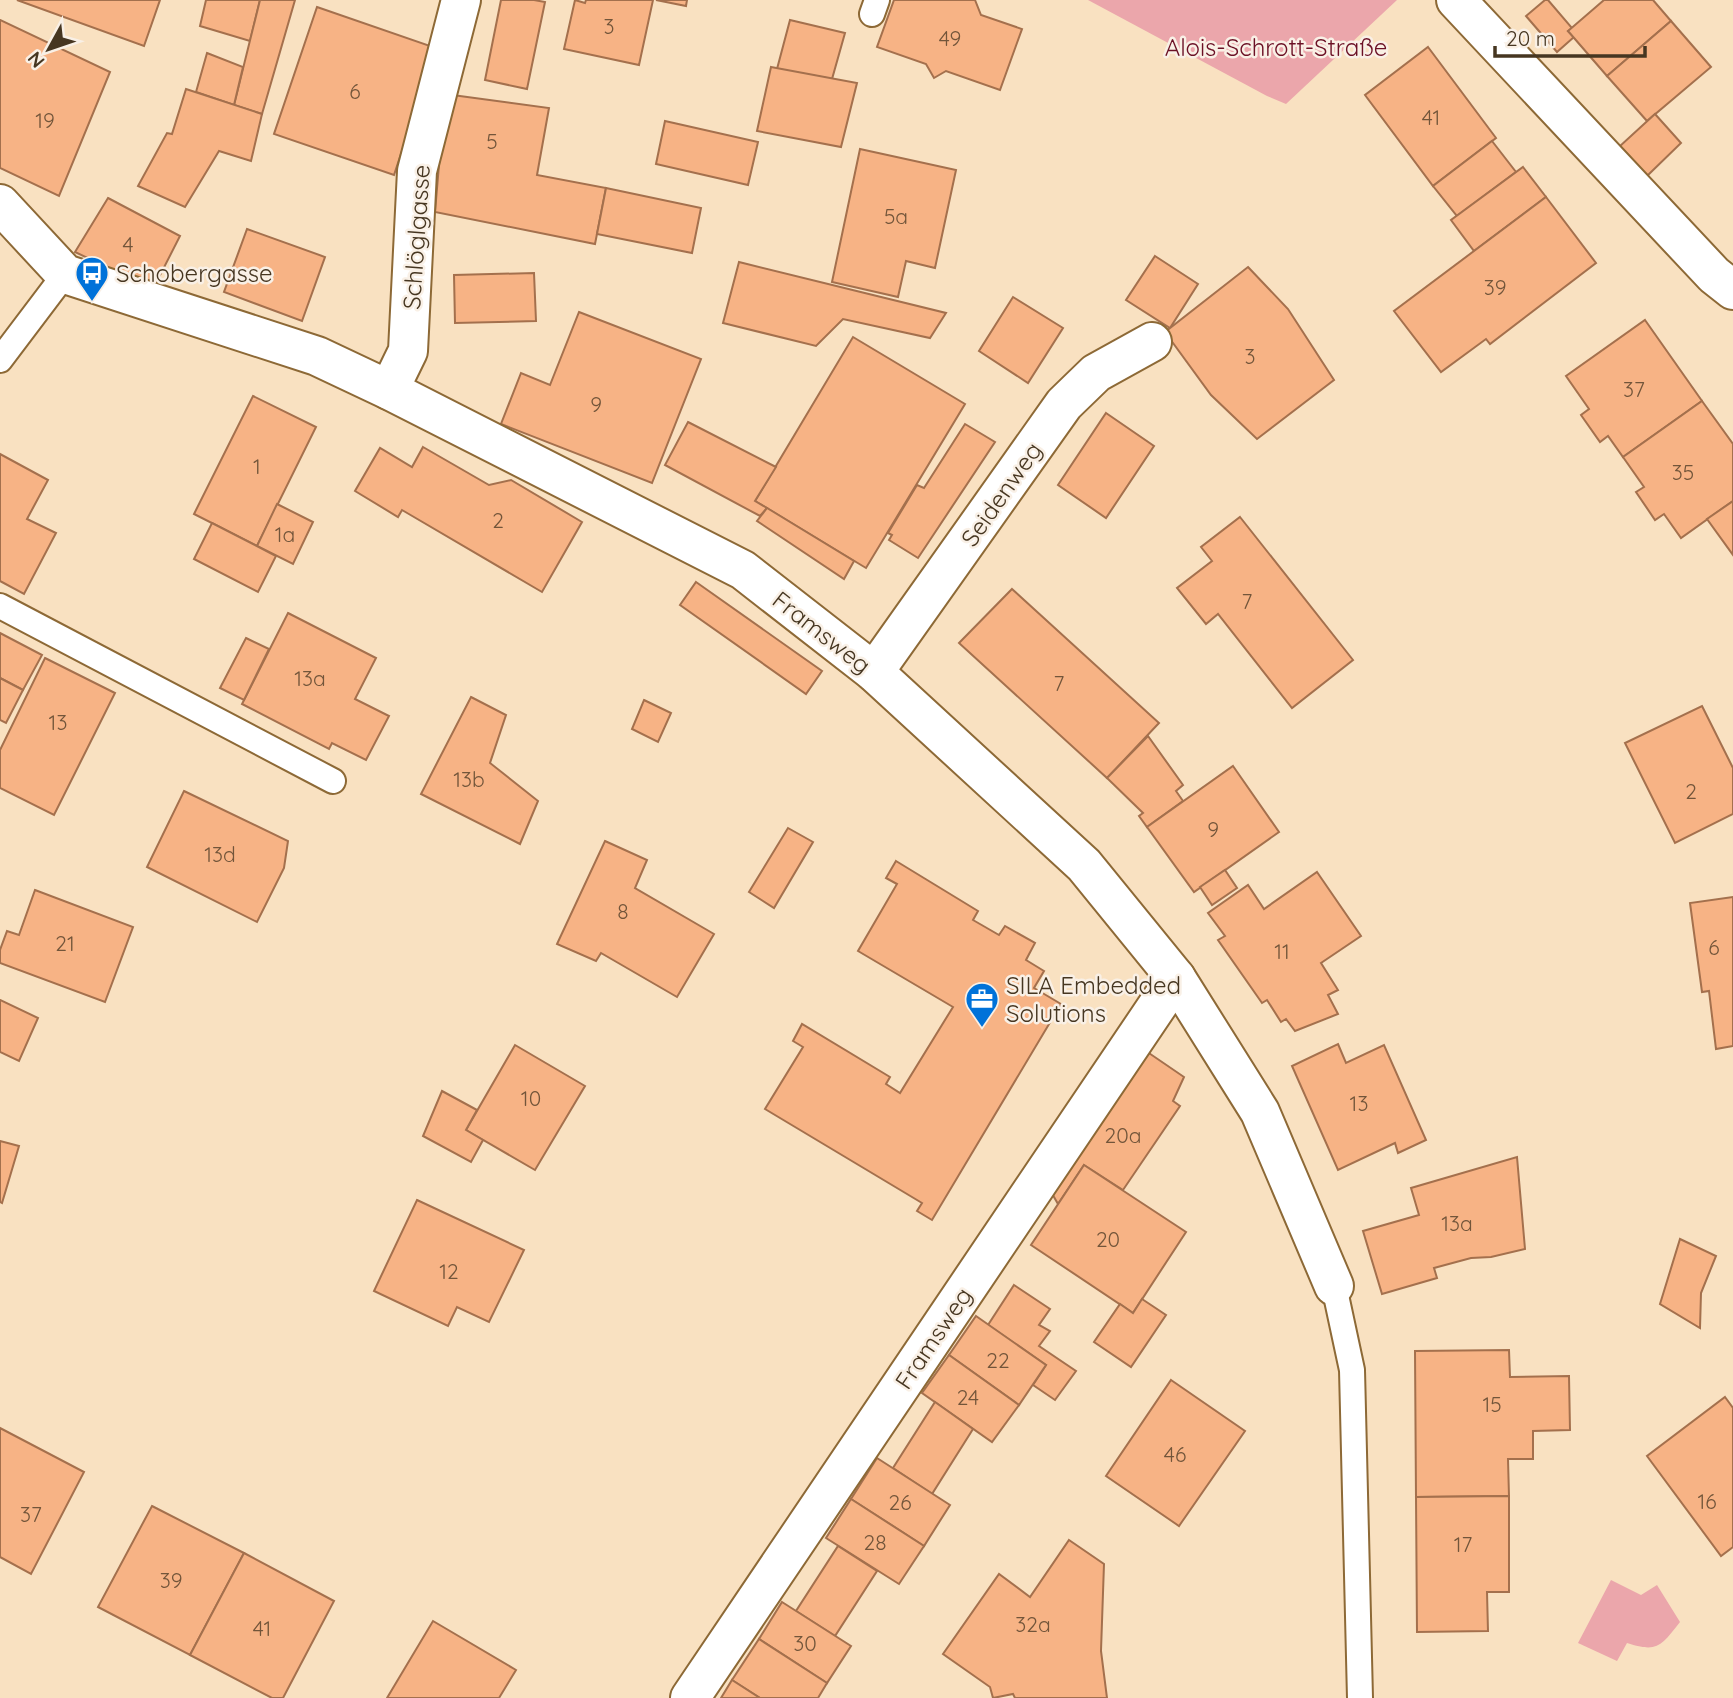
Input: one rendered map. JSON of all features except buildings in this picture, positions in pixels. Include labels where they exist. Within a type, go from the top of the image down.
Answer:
[{"type":"street","name":"Schlöglgasse","points":[[389,390],[408,351],[417,171],[461,0]]},
{"type":"street","points":[[1456,0],[1714,275],[1733,290]]},
{"type":"street","points":[[0,204],[65,274],[317,356],[389,390]]},
{"type":"street","name":"Seidenweg","points":[[874,672],[1065,404],[1097,373],[1152,342]]},
{"type":"street","name":"Framsweg","points":[[389,390],[743,570],[874,672],[1084,865],[1176,978],[1260,1112],[1334,1286]]},
{"type":"street","name":"Framsweg","points":[[690,1698],[1176,978]]},
{"type":"lane","points":[[0,359],[65,274]]},
{"type":"lane","points":[[0,606],[333,781]]},
{"type":"lane","points":[[1334,1286],[1352,1370],[1360,1698]]},
{"type":"green space","name":"Alois-Schrott-Straße","points":[[1088,0],[1397,0],[1286,104]]},
{"type":"green space","points":[[1611,1580],[1641,1595],[1657,1585],[1680,1622],[1658,1645],[1646,1647],[1627,1643],[1617,1661],[1578,1643]]},
{"type":"place","name":"Schobergasse","points":[[92,303]]},
{"type":"place","name":"SILA Embedded Solutions","points":[[982,1029]]}]
